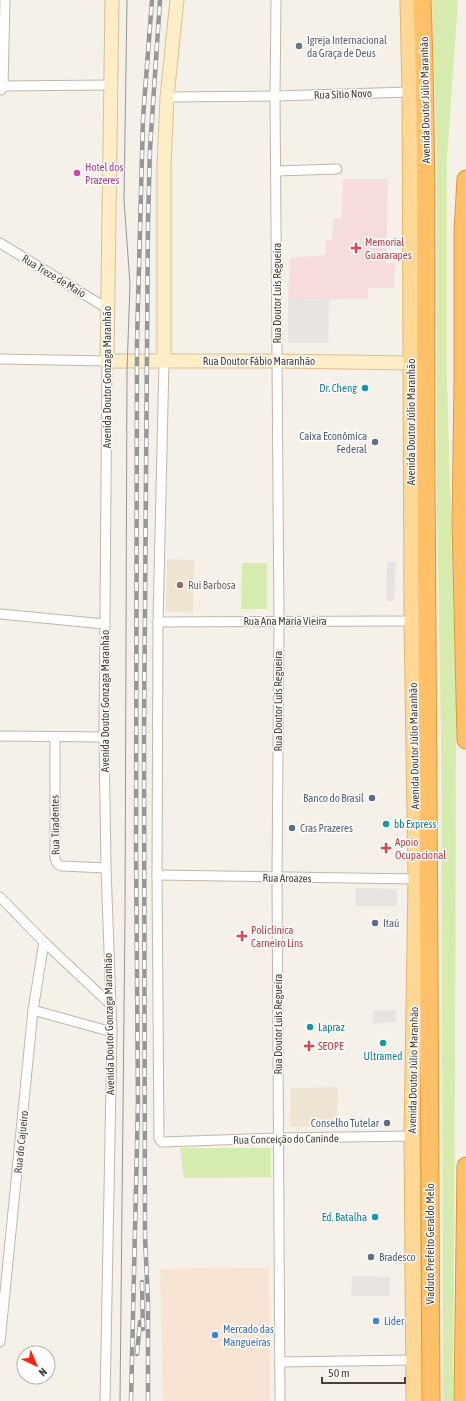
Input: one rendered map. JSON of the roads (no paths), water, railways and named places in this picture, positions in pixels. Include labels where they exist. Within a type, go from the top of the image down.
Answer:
[{"type":"highway","name":"Avenida Doutor Júlio Maranhão","points":[[422,0],[426,94],[425,323],[430,1088]]},
{"type":"highway","points":[[466,179],[463,232],[461,522],[466,740]]},
{"type":"highway","name":"Viaduto Prefeito Geraldo Melo","points":[[430,1088],[431,1401]]},
{"type":"highway","points":[[463,1401],[466,1166]]},
{"type":"main road","name":"Avenida Doutor Júlio Maranhão","points":[[408,0],[410,92],[412,621],[416,879],[412,1136],[414,1401]]},
{"type":"street","points":[[5,0],[1,88],[111,85]]},
{"type":"street","name":"Avenida Doutor Gonzaga Maranhão","points":[[105,1401],[112,1032],[106,868],[104,737],[112,0]]},
{"type":"street","points":[[157,875],[158,622],[164,361],[164,168],[167,97],[177,0]]},
{"type":"street","name":"Rua Doutor Luís Regueira","points":[[276,0],[275,96],[279,621],[277,878],[280,1401]]},
{"type":"street","name":"Rua Sítio Novo","points":[[167,97],[275,96],[410,92]]},
{"type":"street","points":[[276,170],[337,169]]},
{"type":"street","name":"Rua Treze de Maio","points":[[0,243],[108,309]]},
{"type":"street","points":[[0,359],[107,361]]},
{"type":"street","name":"Rua Doutor Fábio Maranhão","points":[[107,361],[410,363]]},
{"type":"street","points":[[0,614],[105,624]]},
{"type":"street","name":"Rua Ana Maria Vieira","points":[[158,622],[412,621]]},
{"type":"street","points":[[0,736],[104,737]]},
{"type":"street","name":"Rua Tiradentes","points":[[55,737],[54,858],[57,864],[62,866],[106,868]]},
{"type":"street","name":"Rua Aroazes","points":[[157,875],[416,879]]},
{"type":"street","name":"Rua Conceição do Caninde","points":[[157,875],[159,1139],[161,1142],[412,1136]]},
{"type":"street","points":[[0,897],[44,942],[110,1004]]},
{"type":"street","name":"Rua do Cajueiro","points":[[0,1342],[33,1010],[44,942]]},
{"type":"street","points":[[33,1010],[112,1032]]},
{"type":"street","points":[[280,1362],[413,1360]]},
{"type":"tram line","points":[[120,1401],[125,916],[127,371],[130,284],[124,200],[127,0]]},
{"type":"railway","points":[[131,1401],[138,1103],[136,844],[137,342],[143,118],[152,0]]},
{"type":"railway","points":[[148,1401],[148,1302],[145,1236],[144,735],[148,221],[150,149],[160,0]]},
{"type":"railway","points":[[142,1282],[143,1329]]},
{"type":"railway","points":[[137,1354],[140,1322]]},
{"type":"place","name":"Igreja Internacional da Graça de Deus","points":[[299,46]]},
{"type":"place","name":"Hotel dos Prazeres","points":[[77,173]]},
{"type":"place","name":"Memorial Guararapes","points":[[356,248]]},
{"type":"place","name":"Dr. Cheng","points":[[365,388]]},
{"type":"place","name":"Caixa Econômica Federal","points":[[375,442]]},
{"type":"place","name":"Rui Barbosa","points":[[180,585]]},
{"type":"place","name":"Banco do Brasil","points":[[372,798]]},
{"type":"place","name":"bb Express","points":[[386,824]]},
{"type":"place","name":"Cras Prazeres","points":[[292,828]]},
{"type":"place","name":"Apoio Ocupacional","points":[[386,848]]},
{"type":"place","name":"Itaú","points":[[375,923]]},
{"type":"place","name":"Policlinica Carneiro Lins","points":[[242,936]]},
{"type":"place","name":"Lapraz","points":[[310,1027]]},
{"type":"place","name":"Ultramed","points":[[383,1043]]},
{"type":"place","name":"SEOPE","points":[[309,1046]]},
{"type":"place","name":"Conselho Tutelar","points":[[387,1123]]},
{"type":"place","name":"Ed. Batalha","points":[[375,1217]]},
{"type":"place","name":"Bradesco","points":[[371,1257]]},
{"type":"place","name":"Lider","points":[[376,1321]]},
{"type":"place","name":"Mercado das Mangueiras","points":[[215,1335]]}]
